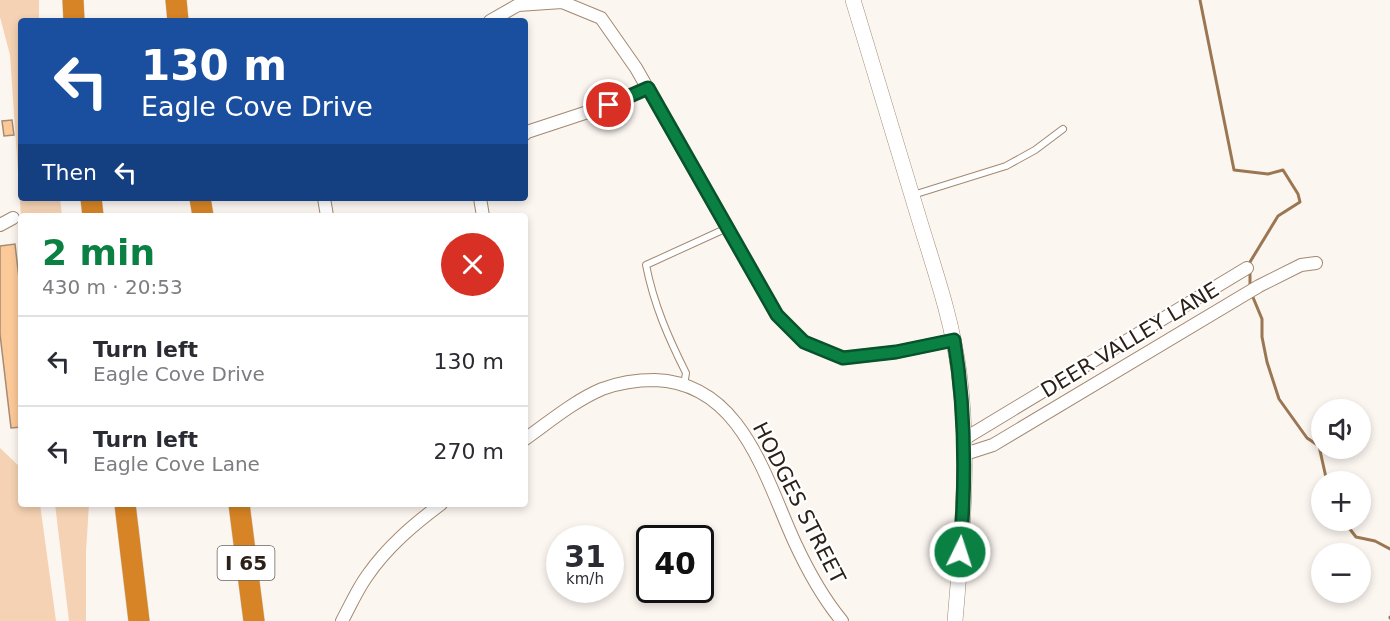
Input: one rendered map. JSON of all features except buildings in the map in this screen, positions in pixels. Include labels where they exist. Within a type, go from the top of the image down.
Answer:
[{"type":"highway","points":[[73,0],[74,18]]},
{"type":"highway","points":[[176,0],[178,18]]},
{"type":"highway","points":[[125,507],[139,621]]},
{"type":"highway","name":"I 65","points":[[239,507],[254,621]]},
{"type":"street","points":[[853,0],[954,340],[965,447],[964,505],[955,621]]},
{"type":"street","points":[[495,18],[518,5],[562,2],[601,18],[648,88],[777,315],[804,342],[843,358],[896,352],[954,340]]},
{"type":"street","points":[[528,132],[609,105],[648,88]]},
{"type":"street","points":[[0,225],[13,218]]},
{"type":"street","name":"DEER VALLEY LANE","points":[[965,447],[982,449],[1003,439],[1244,294],[1301,265],[1316,262]]},
{"type":"street","points":[[965,447],[1247,268]]},
{"type":"street","name":"HODGES STREET","points":[[528,437],[563,412],[602,389],[651,380],[684,385],[701,392],[725,410],[743,432],[811,576],[842,621]]},
{"type":"street","points":[[342,621],[363,581],[387,551],[402,535],[437,507]]},
{"type":"lane","points":[[912,195],[1006,166],[1035,150],[1063,129]]},
{"type":"lane","points":[[684,385],[687,373],[666,333],[650,286],[646,265],[728,228]]},
{"type":"shaded area","points":[[0,0],[39,0],[39,18],[18,18],[18,172],[10,55],[0,17]]},
{"type":"shaded area","points":[[20,201],[60,201],[62,213],[21,213]]},
{"type":"shaded area","points":[[0,448],[18,465],[18,507],[40,507],[56,621],[0,621]]},
{"type":"shaded area","points":[[55,507],[89,507],[86,621],[69,621]]},
{"type":"waterway","points":[[1200,0],[1234,170],[1268,174],[1283,170],[1298,194],[1300,202],[1278,216],[1250,265]]},
{"type":"waterway","points":[[1250,271],[1250,286]]},
{"type":"waterway","points":[[1252,295],[1262,319],[1262,337],[1267,362],[1279,399],[1307,438],[1319,446],[1325,471]]},
{"type":"waterway","points":[[1351,531],[1356,537],[1375,541],[1390,549]]},
{"type":"route","points":[[609,105],[648,88],[777,315],[804,342],[843,358],[896,352],[954,340],[962,401],[965,467],[960,552]]}]
